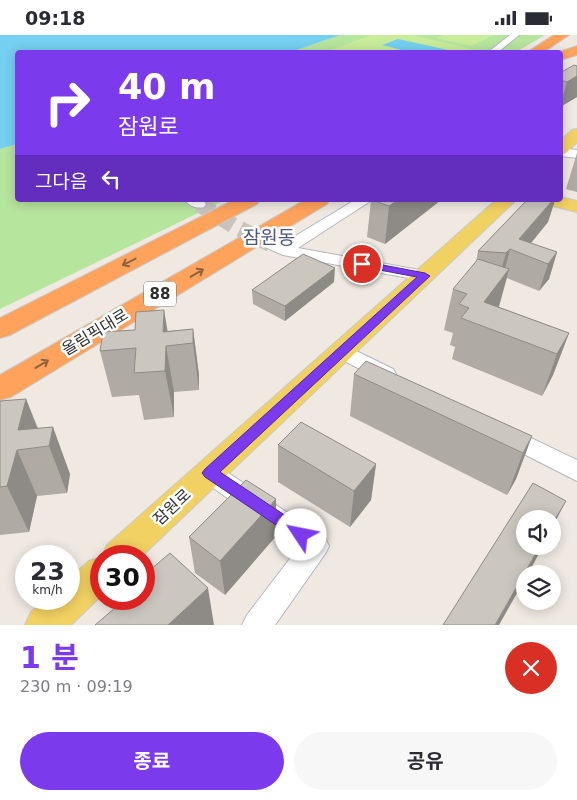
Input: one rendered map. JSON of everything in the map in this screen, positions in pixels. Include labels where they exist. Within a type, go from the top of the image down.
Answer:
[{"type":"highway","points":[[536,50],[563,35]]},
{"type":"highway","points":[[563,56],[577,48]]},
{"type":"highway","name":"88","points":[[0,329],[246,202]]},
{"type":"highway","name":"올림픽대로","points":[[0,389],[317,202]]},
{"type":"main road","points":[[563,148],[577,133]]},
{"type":"main road","name":"잠원로","points":[[131,545],[505,202]]},
{"type":"main road","points":[[558,202],[577,207]]},
{"type":"main road","points":[[44,625],[90,583]]},
{"type":"street","points":[[495,50],[515,35]]},
{"type":"street","points":[[563,152],[577,154]]},
{"type":"street","points":[[362,202],[277,247],[425,276]]},
{"type":"street","points":[[342,351],[407,385]]},
{"type":"street","points":[[492,428],[577,471]]},
{"type":"street","points":[[210,473],[316,546],[257,625]]},
{"type":"green space","points":[[340,35],[545,35],[519,50],[297,50]]},
{"type":"green space","points":[[371,35],[413,35],[475,50],[331,50]]},
{"type":"green space","points":[[443,35],[494,35],[471,46],[436,38]]},
{"type":"green space","points":[[15,145],[15,202],[221,202],[0,309],[0,149]]},
{"type":"water","points":[[0,35],[340,35],[297,50],[15,50],[15,145],[0,149]]},
{"type":"water","points":[[398,39],[448,50],[402,50],[382,45]]},
{"type":"building","points":[[574,65],[577,66],[577,76],[567,82],[563,81],[563,71]]},
{"type":"building","points":[[378,202],[395,202],[389,206]]},
{"type":"building","points":[[525,202],[551,202],[519,239],[557,252],[548,264],[510,249],[506,253],[478,251]]},
{"type":"building","points":[[303,254],[335,268],[285,306],[252,290]]},
{"type":"building","points":[[478,259],[509,269],[484,302],[569,333],[557,354],[461,318],[469,308],[459,304],[467,294],[453,289]]},
{"type":"building","points":[[164,310],[163,332],[193,329],[193,343],[166,346],[165,371],[134,373],[136,348],[100,351],[103,332],[135,330],[136,312]]},
{"type":"building","points":[[366,361],[532,436],[523,453],[354,374]]},
{"type":"building","points":[[26,399],[18,430],[53,427],[49,446],[17,450],[7,486],[0,487],[0,401]]},
{"type":"building","points":[[301,422],[376,464],[354,491],[278,445]]},
{"type":"building","points":[[246,480],[276,499],[220,561],[189,537]]},
{"type":"building","points":[[533,483],[566,501],[561,510],[516,510],[516,555],[535,555],[529,565],[516,565],[516,588],[495,625],[443,625]]},
{"type":"building","points":[[170,553],[208,588],[168,625],[95,625],[113,610],[155,610],[155,566]]},
{"type":"tunnel","points":[[199,204],[236,227],[270,244]]},
{"type":"district","name":"잠원동","points":[[269,237]]},
{"type":"route","points":[[301,535],[210,473],[425,276],[362,264]]}]
